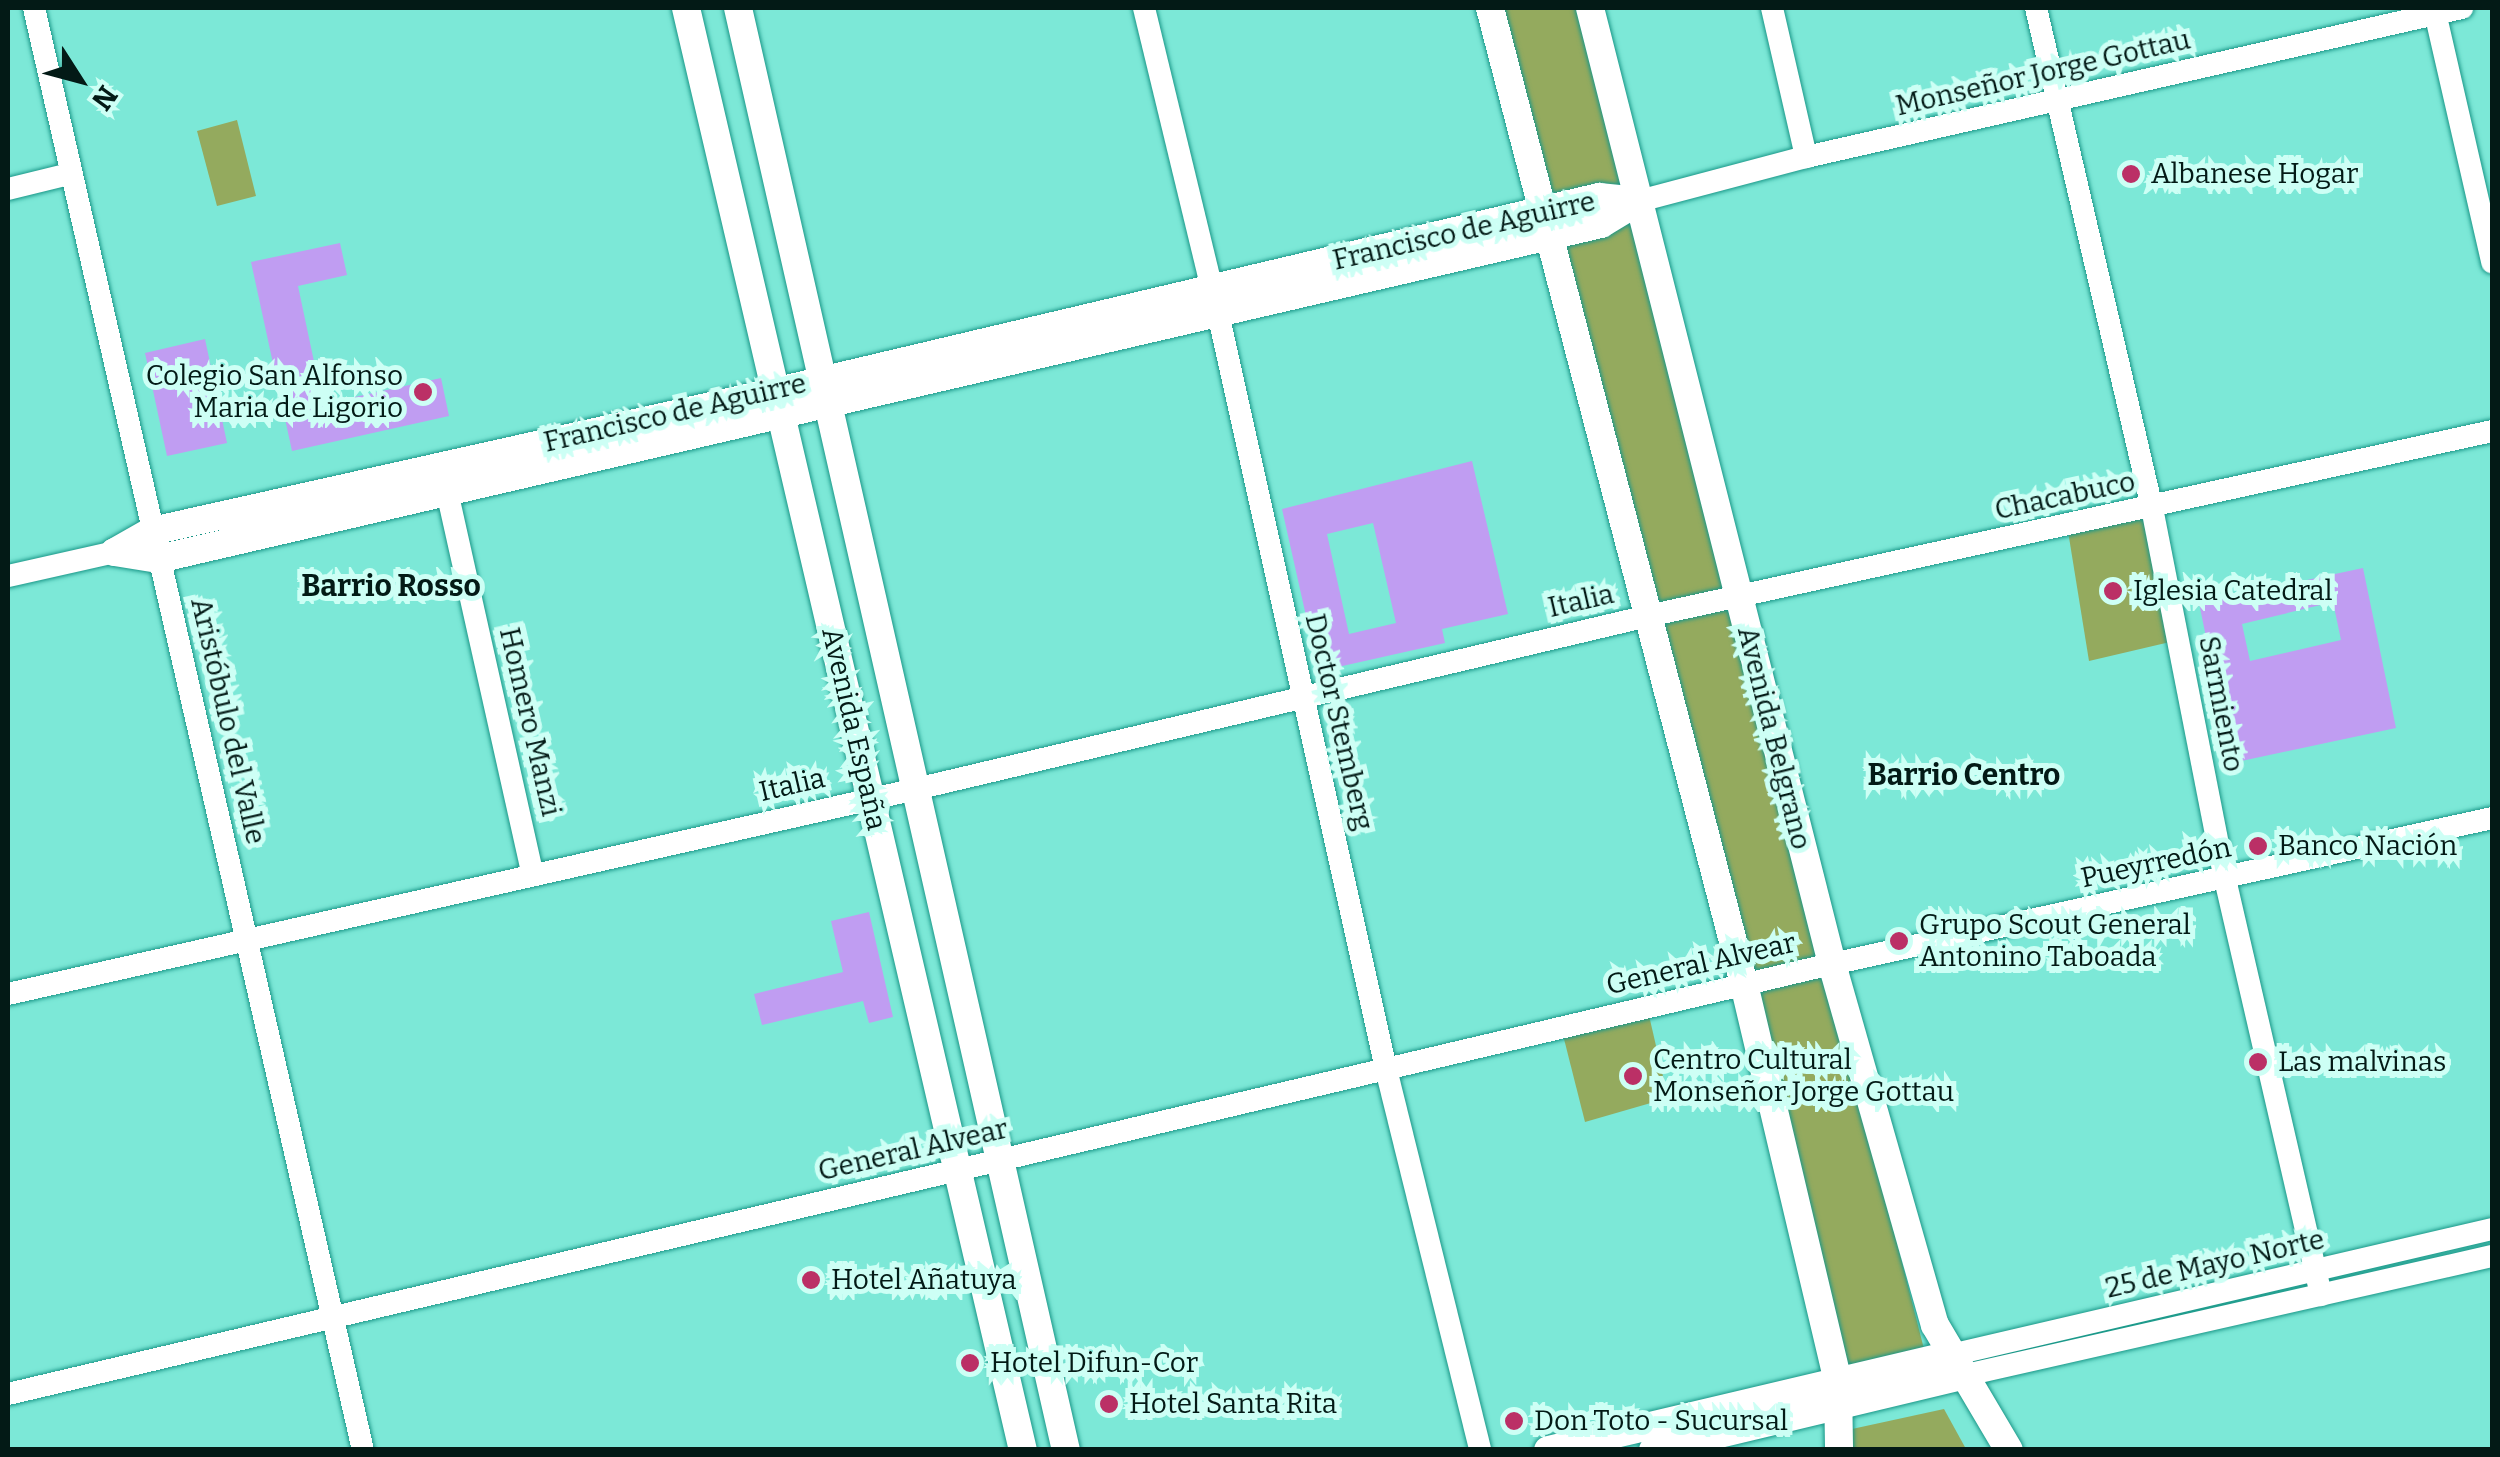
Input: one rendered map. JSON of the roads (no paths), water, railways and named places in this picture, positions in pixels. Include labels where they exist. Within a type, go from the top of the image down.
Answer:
[{"type":"street","name":"Aristóbulo del Valle","points":[[34,8],[362,1450]]},
{"type":"street","name":"Avenida España","points":[[686,8],[1023,1450]]},
{"type":"street","name":"Avenida España","points":[[738,8],[1066,1450]]},
{"type":"street","name":"Doctor Stemberg","points":[[1144,8],[1215,301],[1386,1069],[1480,1450]]},
{"type":"street","points":[[1490,8],[1744,984],[1838,1394],[1840,1450]]},
{"type":"street","name":"Avenida Belgrano","points":[[1590,8],[1832,964],[1936,1326],[2009,1450]]},
{"type":"street","points":[[1772,8],[1806,157]]},
{"type":"street","name":"Sarmiento","points":[[2036,8],[2152,508],[2225,878],[2321,1295]]},
{"type":"street","name":"Monseñor Jorge Gottau","points":[[1639,200],[1806,157],[2057,102],[2435,10],[2462,8]]},
{"type":"street","points":[[2435,10],[2492,262]]},
{"type":"street","points":[[8,188],[69,174]]},
{"type":"street","name":"Francisco de Aguirre","points":[[8,576],[825,392],[1546,223],[1599,197],[1639,200]]},
{"type":"street","name":"Chacabuco","points":[[1648,616],[2492,431]]},
{"type":"street","name":"Homero Manzi","points":[[444,478],[533,875]]},
{"type":"street","name":"Italia","points":[[8,994],[916,788],[1648,616]]},
{"type":"street","name":"Pueyrredón","points":[[1832,964],[2492,818]]},
{"type":"street","name":"General Alvear","points":[[8,1394],[1832,964]]},
{"type":"street","name":"25 de Mayo Norte","points":[[1959,1365],[2492,1230]]},
{"type":"street","name":"25 de Mayo Norte","points":[[1959,1365],[2321,1295],[2492,1256]]},
{"type":"street","points":[[1548,1450],[1838,1394],[1959,1365]]},
{"type":"street","points":[[1653,1450],[1838,1394]]},
{"type":"place","name":"Albanese Hogar","points":[[2131,174]]},
{"type":"place","name":"Colegio San Alfonso Maria de Ligorio","points":[[423,392]]},
{"type":"place","name":"Iglesia Catedral","points":[[2113,591]]},
{"type":"place","name":"Banco Nación","points":[[2258,846]]},
{"type":"place","name":"Grupo Scout General Antonino Taboada","points":[[1899,941]]},
{"type":"place","name":"Las malvinas","points":[[2258,1062]]},
{"type":"place","name":"Centro Cultural Monseñor Jorge Gottau","points":[[1633,1076]]},
{"type":"place","name":"Hotel Añatuya","points":[[811,1280]]},
{"type":"place","name":"Hotel Difun-Cor","points":[[970,1363]]},
{"type":"place","name":"Hotel Santa Rita","points":[[1109,1404]]},
{"type":"place","name":"Don Toto - Sucursal","points":[[1514,1421]]},
{"type":"district","name":"Barrio Rosso","points":[[391,586]]},
{"type":"district","name":"Barrio Centro","points":[[1964,775]]}]
